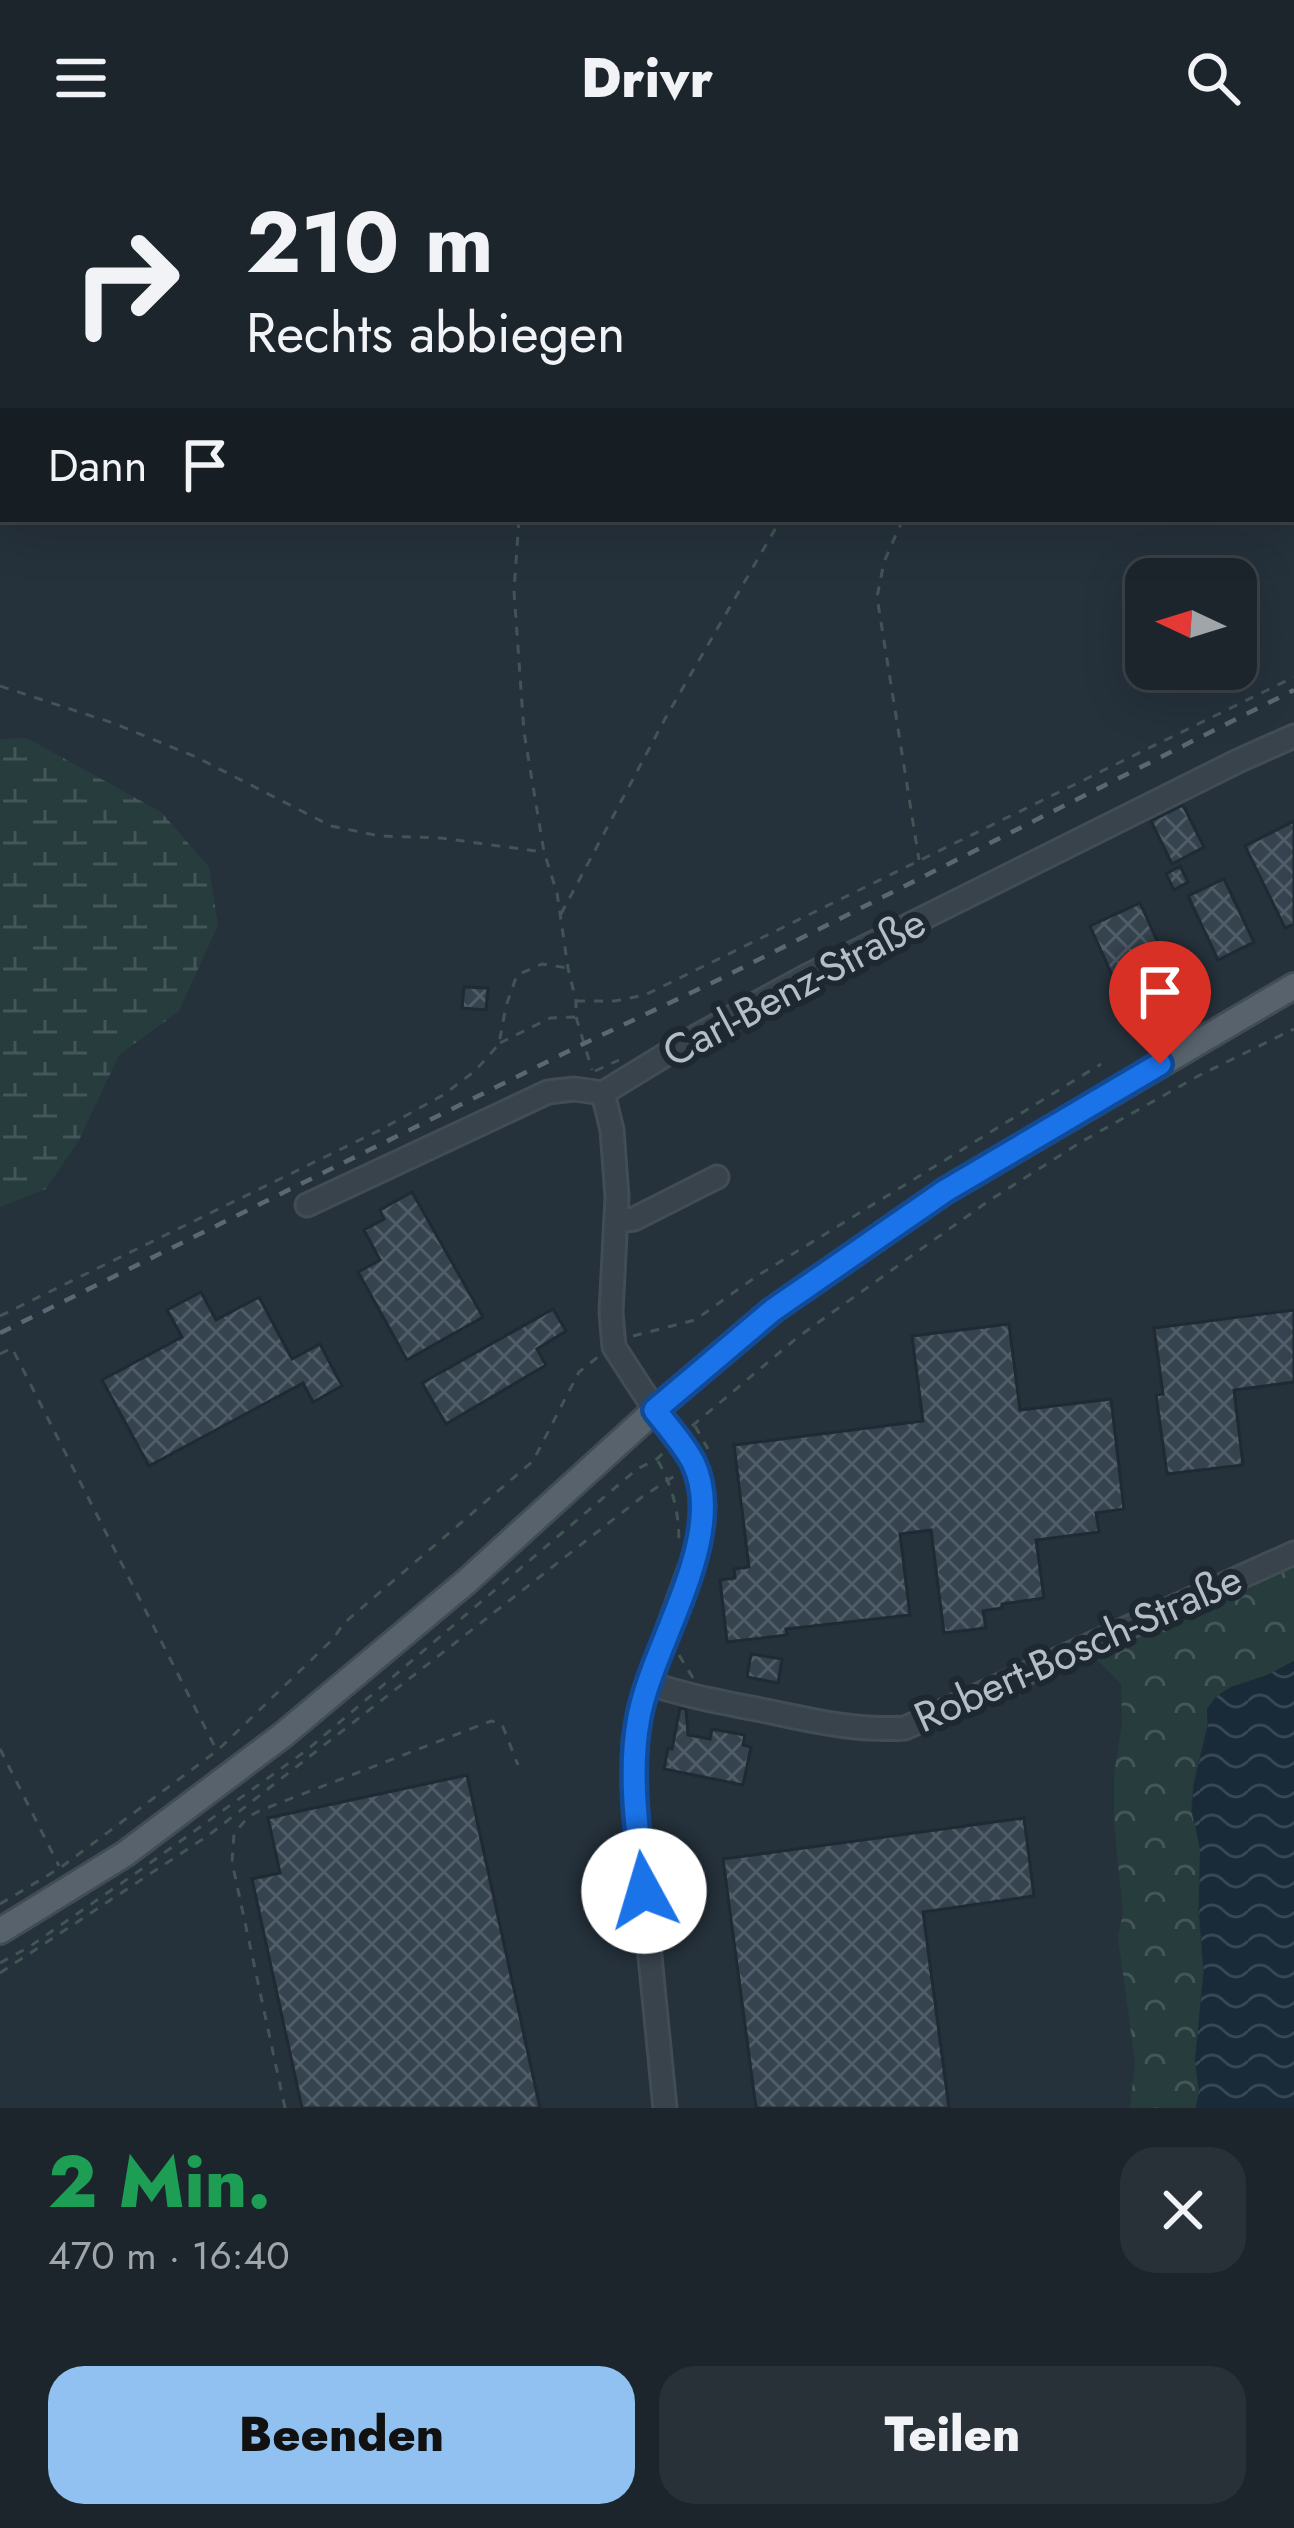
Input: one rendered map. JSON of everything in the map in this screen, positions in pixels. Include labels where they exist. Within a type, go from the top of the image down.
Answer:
[{"type":"main road","points":[[0,1931],[125,1854],[283,1735],[466,1582],[773,1310],[945,1191],[1294,986]]},
{"type":"street","name":"Carl-Benz-Straße","points":[[603,1093],[805,977],[1290,740]]},
{"type":"street","points":[[307,1205],[548,1092],[603,1093],[612,1130],[616,1221],[614,1347],[655,1410],[702,1460],[700,1540],[648,1683],[637,1726],[633,1773],[665,2108]]},
{"type":"street","points":[[616,1221],[634,1220],[717,1177]]},
{"type":"street","name":"Robert-Bosch-Straße","points":[[648,1683],[841,1727],[905,1728],[1294,1553]]},
{"type":"path","points":[[520,522],[514,591],[523,708],[544,852],[576,1001],[575,1017],[592,1072]]},
{"type":"path","points":[[560,915],[666,717],[779,522]]},
{"type":"path","points":[[902,522],[884,562],[877,597],[920,862]]},
{"type":"path","points":[[576,1001],[646,995],[1294,677]]},
{"type":"path","points":[[0,686],[196,757],[331,826],[380,836],[441,838],[544,852]]},
{"type":"path","points":[[499,1044],[517,975],[542,964],[568,968]]},
{"type":"path","points":[[0,1316],[380,1130],[443,1095],[475,1071],[499,1044],[550,1018],[575,1017]]},
{"type":"path","points":[[0,1973],[209,1835],[642,1497],[702,1460],[706,1445],[694,1425],[798,1337],[1062,1154],[1199,1075],[1294,1029]]},
{"type":"path","points":[[0,1904],[60,1868],[217,1750],[343,1624],[533,1461],[579,1372],[636,1335],[695,1320],[757,1276],[1101,1064]]},
{"type":"path","points":[[0,1354],[12,1348],[217,1750]]},
{"type":"path","points":[[0,1964],[307,1750],[678,1438]]},
{"type":"path","points":[[678,1653],[694,1679],[704,1683]]},
{"type":"path","points":[[285,2108],[232,1862],[234,1834],[260,1811],[490,1721],[503,1727],[518,1765]]},
{"type":"path","points":[[0,1749],[60,1868]]},
{"type":"green space","points":[[27,738],[161,812],[209,867],[218,925],[179,1011],[119,1055],[79,1140],[46,1189],[0,1207],[0,739]]},
{"type":"green space","points":[[1294,1554],[1294,1661],[1216,1696],[1207,1709],[1193,1784],[1203,1971],[1195,2108],[1130,2108],[1135,2061],[1118,1938],[1123,1912],[1114,1825],[1121,1684],[1093,1656],[1097,1641]]},
{"type":"water","points":[[1294,1661],[1294,2108],[1196,2108],[1195,2061],[1204,1970],[1200,1849],[1192,1810],[1207,1709],[1231,1687]]},
{"type":"building","points":[[1183,805],[1204,847],[1172,864],[1151,821]]},
{"type":"building","points":[[1294,821],[1294,924],[1285,928],[1245,846]]},
{"type":"building","points":[[1180,866],[1188,882],[1174,890],[1166,874]]},
{"type":"building","points":[[1224,879],[1254,942],[1218,960],[1188,896]]},
{"type":"building","points":[[1140,903],[1172,974],[1122,997],[1090,926]]},
{"type":"building","points":[[464,987],[488,988],[486,1010],[462,1008]]},
{"type":"building","points":[[412,1192],[483,1317],[407,1360],[358,1272],[380,1260],[364,1230],[384,1219],[380,1210]]},
{"type":"building","points":[[201,1292],[216,1320],[259,1297],[292,1359],[320,1344],[342,1386],[313,1402],[303,1383],[149,1466],[102,1380],[182,1337],[167,1310]]},
{"type":"building","points":[[553,1309],[566,1331],[537,1349],[546,1365],[446,1424],[422,1383]]},
{"type":"building","points":[[1294,1310],[1294,1382],[1234,1390],[1243,1465],[1167,1474],[1156,1395],[1163,1394],[1154,1328]]},
{"type":"building","points":[[1009,1324],[1020,1410],[1111,1399],[1124,1509],[1096,1513],[1099,1532],[1036,1540],[1044,1598],[983,1611],[986,1628],[944,1633],[931,1530],[900,1534],[910,1615],[786,1629],[787,1635],[727,1642],[720,1580],[735,1578],[734,1569],[749,1567],[734,1445],[923,1421],[912,1336]]},
{"type":"building","points":[[751,1654],[782,1659],[778,1683],[747,1677]]},
{"type":"building","points":[[680,1708],[686,1709],[688,1735],[710,1739],[712,1729],[745,1735],[743,1745],[751,1747],[743,1785],[664,1769]]},
{"type":"building","points":[[467,1775],[540,2108],[302,2108],[252,1879],[280,1873],[268,1818]]},
{"type":"building","points":[[1024,1818],[1034,1896],[923,1912],[949,2108],[756,2108],[723,1859]]},
{"type":"railway","points":[[0,1333],[1294,690]]},
{"type":"route","points":[[644,1891],[634,1741],[648,1683],[700,1540],[704,1506],[694,1464],[655,1410],[773,1310],[945,1191],[1160,1064]]}]
